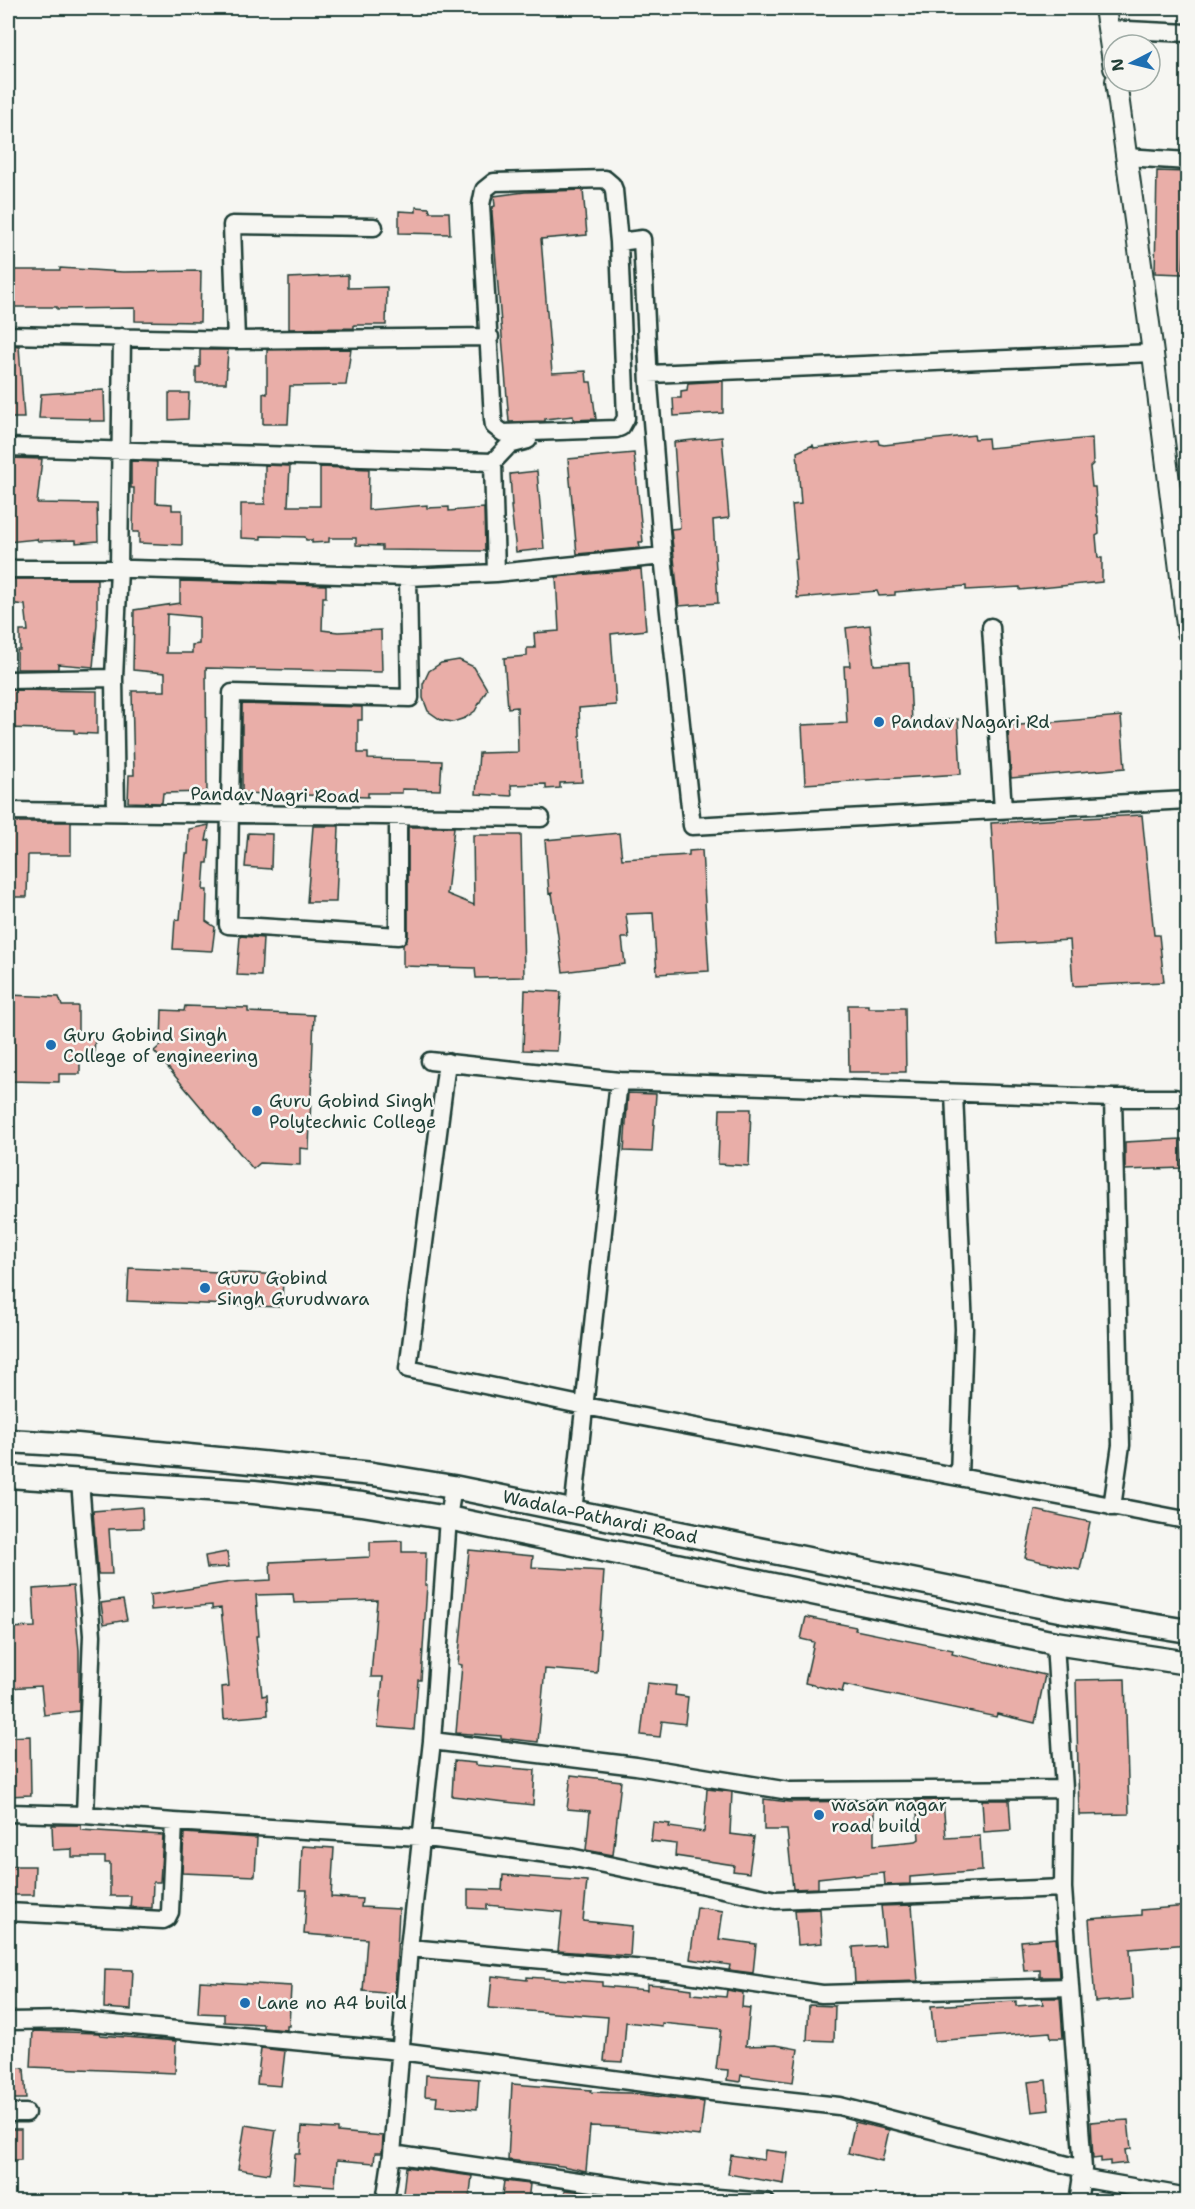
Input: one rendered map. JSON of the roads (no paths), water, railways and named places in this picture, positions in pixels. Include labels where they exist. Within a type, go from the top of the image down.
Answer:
[{"type":"main road","name":"Wadala-Pathardi Road","points":[[8,1441],[77,1445],[372,1474],[453,1487],[1064,1611],[1188,1631]]},
{"type":"main road","name":"Wadala-Pathardi Road","points":[[8,1476],[254,1492],[362,1504],[448,1518],[1055,1643],[1188,1663]]},
{"type":"street","points":[[1105,8],[1109,33]]},
{"type":"street","points":[[1108,29],[1188,33]]},
{"type":"street","points":[[1118,93],[1188,633]]},
{"type":"street","points":[[1126,157],[1188,161]]},
{"type":"street","points":[[605,179],[612,184],[614,190],[620,242],[626,418],[621,427],[502,433],[494,426],[493,419],[481,195],[494,182],[605,179]]},
{"type":"street","points":[[236,340],[232,225],[374,227]]},
{"type":"street","points":[[620,242],[642,239],[649,374],[663,556],[692,826],[1188,800]]},
{"type":"street","points":[[8,335],[236,340],[490,337]]},
{"type":"street","points":[[116,812],[114,678],[119,569],[122,337]]},
{"type":"street","points":[[649,374],[1153,353]]},
{"type":"street","points":[[496,573],[493,462],[509,444],[532,439],[580,439]]},
{"type":"street","points":[[8,447],[493,462]]},
{"type":"street","points":[[8,569],[119,569],[408,577],[496,573],[663,556]]},
{"type":"street","points":[[398,818],[398,936],[228,925],[232,693],[410,698],[408,577]]},
{"type":"street","points":[[991,627],[1003,810]]},
{"type":"street","points":[[8,680],[114,678]]},
{"type":"street","name":"Pandav Nagri Road","points":[[8,812],[541,818]]},
{"type":"street","points":[[1175,1098],[619,1082],[438,1062],[408,1369],[585,1406],[1185,1520]]},
{"type":"street","points":[[573,1512],[619,1082]]},
{"type":"street","points":[[954,1093],[964,1329],[959,1477]]},
{"type":"street","points":[[1112,1507],[1121,1445],[1113,1098]]},
{"type":"street","points":[[80,1481],[92,1635],[85,1815]]},
{"type":"street","points":[[385,2202],[392,2154],[408,1948],[432,1741],[448,1518],[453,1487]]},
{"type":"street","points":[[1055,1643],[1064,1789],[1063,1888],[1082,2174],[1078,2202]]},
{"type":"street","points":[[432,1741],[636,1766],[789,1791],[1064,1789]]},
{"type":"street","points":[[8,1813],[85,1815],[420,1837],[570,1857],[776,1900],[1063,1888]]},
{"type":"street","points":[[8,1912],[163,1920],[167,1918],[170,1912],[174,1822]]},
{"type":"street","points":[[408,1948],[668,1971],[822,1994],[1070,1987]]},
{"type":"street","points":[[8,2020],[70,2020],[400,2050],[712,2092],[839,2106],[1082,2174],[1188,2196]]},
{"type":"street","points":[[8,2113],[26,2113]]},
{"type":"street","points":[[392,2154],[669,2194],[766,2202]]},
{"type":"place","name":"Pandav Nagari Rd","points":[[879,722]]},
{"type":"place","name":"Guru Gobind Singh College of engineering","points":[[51,1045]]},
{"type":"place","name":"Guru Gobind Singh Polytechnic College","points":[[257,1111]]},
{"type":"place","name":"Guru Gobind Singh Gurudwara","points":[[205,1288]]},
{"type":"place","name":"wasan nagar road build","points":[[819,1815]]},
{"type":"place","name":"Lane no A4 build","points":[[245,2003]]}]
